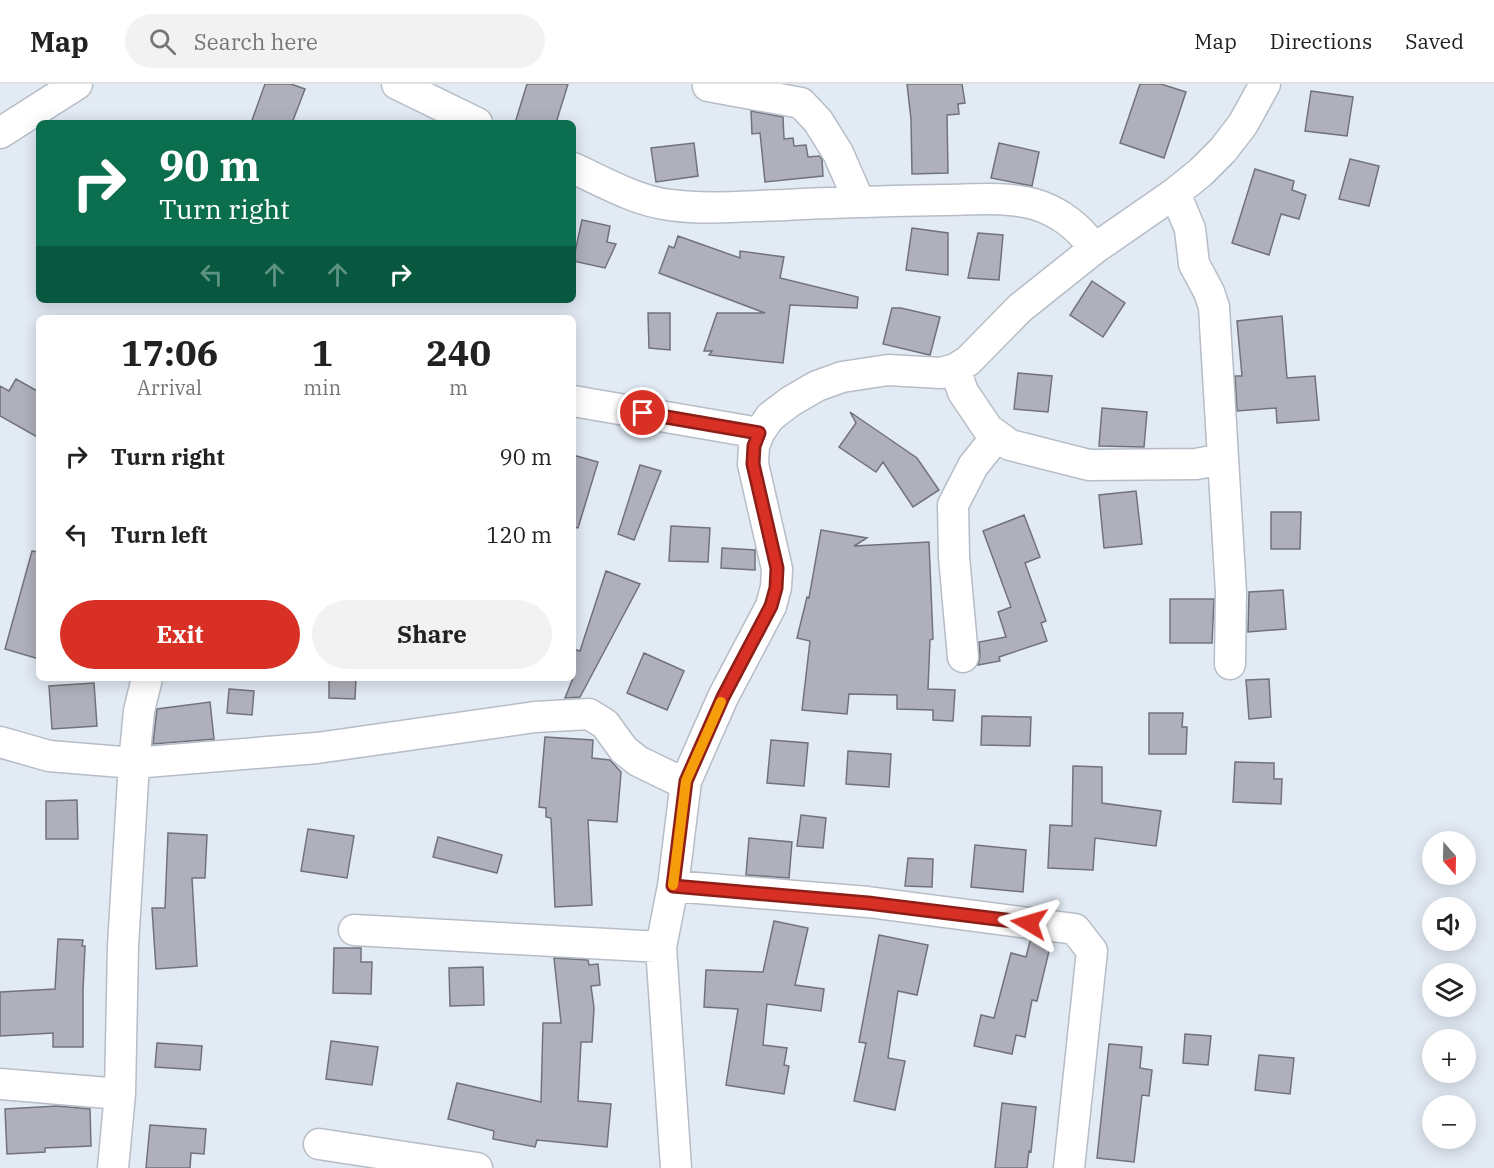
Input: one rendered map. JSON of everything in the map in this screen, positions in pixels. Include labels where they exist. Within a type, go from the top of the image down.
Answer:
[{"type":"street","points":[[0,133],[77,84]]},
{"type":"street","points":[[397,84],[471,120]]},
{"type":"street","points":[[676,1168],[661,947],[673,886],[686,781],[723,697],[771,606],[776,588],[777,568],[753,464],[754,446],[759,433],[770,417],[791,401],[817,386],[842,377],[888,370],[941,373],[955,369],[968,360],[1020,308],[1094,249],[1175,193],[1201,172],[1223,150],[1243,124],[1264,84]]},
{"type":"street","points":[[708,86],[801,104],[818,122],[838,153],[859,201]]},
{"type":"street","points":[[576,169],[634,195],[668,205],[704,208],[859,201],[1008,199],[1034,204],[1053,212],[1075,226],[1086,236],[1094,249]]},
{"type":"street","points":[[1175,193],[1190,229],[1194,264],[1214,307],[1231,592],[1230,664]]},
{"type":"street","points":[[955,369],[963,392],[988,429],[996,437],[1019,448],[1089,465],[1196,464],[1223,459]]},
{"type":"street","points":[[576,402],[759,433]]},
{"type":"street","points":[[963,657],[954,557],[953,505],[973,466],[996,437]]},
{"type":"street","points":[[113,1168],[120,1094],[123,946],[134,763],[139,711],[146,681]]},
{"type":"street","points":[[0,742],[49,756],[134,763],[317,748],[535,717],[589,714],[605,724],[624,750],[638,761],[677,780],[686,781]]},
{"type":"street","points":[[673,886],[868,903],[1075,929],[1092,951],[1069,1168]]},
{"type":"street","points":[[354,930],[661,947]]},
{"type":"street","points":[[0,1084],[120,1094]]},
{"type":"street","points":[[319,1144],[477,1168]]},
{"type":"building","points":[[265,84],[291,84],[305,89],[293,120],[252,120]]},
{"type":"building","points":[[527,84],[568,84],[557,120],[516,120]]},
{"type":"building","points":[[907,84],[962,84],[965,103],[958,104],[959,114],[947,115],[948,173],[912,174],[911,119]]},
{"type":"building","points":[[1140,84],[1161,84],[1186,92],[1164,158],[1120,143]]},
{"type":"building","points":[[1311,91],[1353,97],[1347,136],[1305,131]]},
{"type":"building","points":[[751,111],[783,117],[784,139],[793,138],[794,146],[806,145],[808,157],[819,156],[822,159],[823,176],[765,182],[760,133],[752,134]]},
{"type":"building","points":[[694,143],[698,176],[656,182],[651,148]]},
{"type":"building","points":[[999,143],[1039,152],[1032,186],[991,178]]},
{"type":"building","points":[[1350,159],[1379,166],[1369,206],[1339,199]]},
{"type":"building","points":[[1255,169],[1294,181],[1292,190],[1306,195],[1299,219],[1281,214],[1269,255],[1232,243]]},
{"type":"building","points":[[582,220],[610,226],[607,242],[616,244],[605,268],[576,262],[576,247]]},
{"type":"building","points":[[912,228],[948,233],[948,275],[906,270]]},
{"type":"building","points":[[978,233],[1003,235],[999,280],[968,278]]},
{"type":"building","points":[[678,236],[740,258],[740,251],[784,257],[780,278],[858,297],[857,308],[790,305],[783,363],[709,355],[712,351],[704,351],[717,313],[765,313],[659,273],[669,246],[674,248]]},
{"type":"building","points":[[1092,281],[1125,303],[1103,337],[1070,315]]},
{"type":"building","points":[[892,308],[940,317],[930,355],[883,344]]},
{"type":"building","points":[[648,313],[670,313],[670,350],[649,348]]},
{"type":"building","points":[[1282,316],[1287,378],[1315,376],[1319,420],[1277,423],[1276,408],[1237,411],[1235,376],[1242,376],[1237,321]]},
{"type":"building","points":[[1018,373],[1052,376],[1048,412],[1014,409]]},
{"type":"building","points":[[16,379],[36,390],[36,436],[0,416],[0,386],[9,391]]},
{"type":"building","points":[[1102,408],[1147,412],[1144,447],[1099,446]]},
{"type":"building","points":[[850,412],[917,458],[939,490],[913,507],[883,462],[876,472],[839,447],[856,423]]},
{"type":"building","points":[[576,456],[598,462],[578,528],[576,528]]},
{"type":"building","points":[[640,465],[661,471],[634,540],[618,534]]},
{"type":"building","points":[[1136,491],[1142,544],[1104,548],[1099,495]]},
{"type":"building","points":[[1271,512],[1301,512],[1300,549],[1271,549]]},
{"type":"building","points":[[1024,515],[1040,557],[1025,563],[1046,621],[1041,623],[1047,641],[999,657],[1000,661],[978,665],[979,642],[1006,637],[998,612],[1011,607],[983,531]]},
{"type":"building","points":[[671,526],[710,528],[708,562],[669,561]]},
{"type":"building","points":[[821,530],[867,538],[854,546],[929,542],[933,639],[930,640],[928,689],[955,690],[953,721],[933,720],[933,710],[897,709],[897,695],[849,694],[847,714],[802,710],[810,641],[797,638],[807,597],[809,598]]},
{"type":"building","points":[[722,548],[755,550],[755,570],[721,568]]},
{"type":"building","points":[[32,551],[36,552],[36,658],[5,649]]},
{"type":"building","points":[[606,571],[640,584],[580,697],[565,698],[572,681],[576,681],[576,650],[580,651]]},
{"type":"building","points":[[1283,590],[1286,629],[1248,632],[1249,592]]},
{"type":"building","points":[[1170,599],[1214,599],[1212,643],[1170,643]]},
{"type":"building","points":[[644,653],[684,671],[667,710],[627,693]]},
{"type":"building","points":[[1269,679],[1271,717],[1249,719],[1246,680]]},
{"type":"building","points":[[329,681],[356,681],[355,699],[329,698]]},
{"type":"building","points":[[94,683],[97,726],[52,729],[49,686]]},
{"type":"building","points":[[229,689],[254,691],[252,715],[227,713]]},
{"type":"building","points":[[210,702],[214,739],[153,744],[157,709]]},
{"type":"building","points":[[1149,713],[1183,713],[1182,727],[1187,727],[1186,754],[1149,754]]},
{"type":"building","points":[[982,716],[1031,717],[1030,746],[981,745]]},
{"type":"building","points":[[545,737],[593,740],[592,758],[610,760],[621,772],[617,822],[588,820],[592,905],[555,907],[551,818],[546,817],[546,808],[539,807]]},
{"type":"building","points":[[771,740],[808,743],[804,786],[767,783]]},
{"type":"building","points":[[848,751],[891,754],[889,787],[846,784]]},
{"type":"building","points":[[1235,762],[1274,763],[1274,779],[1282,779],[1281,804],[1233,802]]},
{"type":"building","points":[[1073,766],[1102,767],[1102,803],[1161,811],[1156,846],[1095,838],[1093,870],[1048,868],[1050,825],[1072,826]]},
{"type":"building","points":[[77,800],[78,839],[46,839],[46,801]]},
{"type":"building","points":[[801,815],[826,818],[823,848],[797,846]]},
{"type":"building","points":[[308,829],[354,836],[347,878],[301,871]]},
{"type":"building","points":[[168,833],[207,835],[205,878],[192,878],[197,966],[156,969],[152,908],[165,908]]},
{"type":"building","points":[[438,837],[502,855],[497,873],[433,857]]},
{"type":"building","points":[[749,838],[792,842],[789,878],[746,875]]},
{"type":"building","points":[[975,845],[1026,850],[1023,892],[971,887]]},
{"type":"building","points":[[908,858],[933,859],[932,887],[905,886]]},
{"type":"building","points":[[774,921],[808,928],[795,985],[824,989],[821,1011],[767,1004],[763,1045],[787,1048],[784,1065],[789,1066],[784,1094],[726,1085],[738,1009],[704,1007],[706,970],[763,972]]},
{"type":"building","points":[[879,935],[928,945],[917,995],[898,991],[888,1058],[905,1061],[895,1110],[854,1101],[866,1043],[859,1042]]},
{"type":"building","points":[[58,939],[83,940],[82,946],[85,946],[83,1047],[53,1047],[53,1033],[0,1036],[0,992],[55,989]]},
{"type":"building","points":[[1030,941],[1051,943],[1037,1001],[1032,1000],[1025,1037],[1016,1035],[1012,1054],[974,1046],[981,1015],[994,1018],[1011,953],[1026,957]]},
{"type":"building","points":[[334,948],[361,948],[361,962],[372,962],[371,994],[333,993]]},
{"type":"building","points":[[554,958],[588,960],[589,965],[598,964],[600,985],[591,986],[594,1008],[592,1042],[581,1042],[578,1101],[611,1104],[607,1147],[537,1140],[535,1147],[493,1139],[494,1131],[448,1119],[457,1083],[541,1102],[543,1023],[561,1023]]},
{"type":"building","points":[[483,967],[484,1005],[450,1006],[449,968]]},
{"type":"building","points":[[1185,1034],[1211,1036],[1208,1065],[1183,1063]]},
{"type":"building","points":[[331,1041],[378,1047],[372,1085],[326,1079]]},
{"type":"building","points":[[157,1043],[202,1046],[200,1070],[155,1067]]},
{"type":"building","points":[[1109,1044],[1142,1047],[1140,1068],[1152,1070],[1149,1096],[1142,1095],[1134,1162],[1097,1158]]},
{"type":"building","points":[[1259,1055],[1294,1058],[1290,1094],[1255,1090]]},
{"type":"building","points":[[1002,1103],[1036,1107],[1027,1168],[995,1168]]},
{"type":"building","points":[[57,1106],[90,1109],[91,1146],[45,1148],[45,1152],[7,1154],[5,1109]]},
{"type":"building","points":[[150,1125],[206,1129],[204,1154],[191,1153],[190,1168],[146,1168]]},
{"type":"slow traffic","points":[[673,885],[686,781],[721,702]]},
{"type":"route","points":[[643,413],[759,433],[754,446],[753,464],[777,568],[776,588],[771,606],[723,697],[686,781],[673,886],[868,903],[1029,923]]}]
